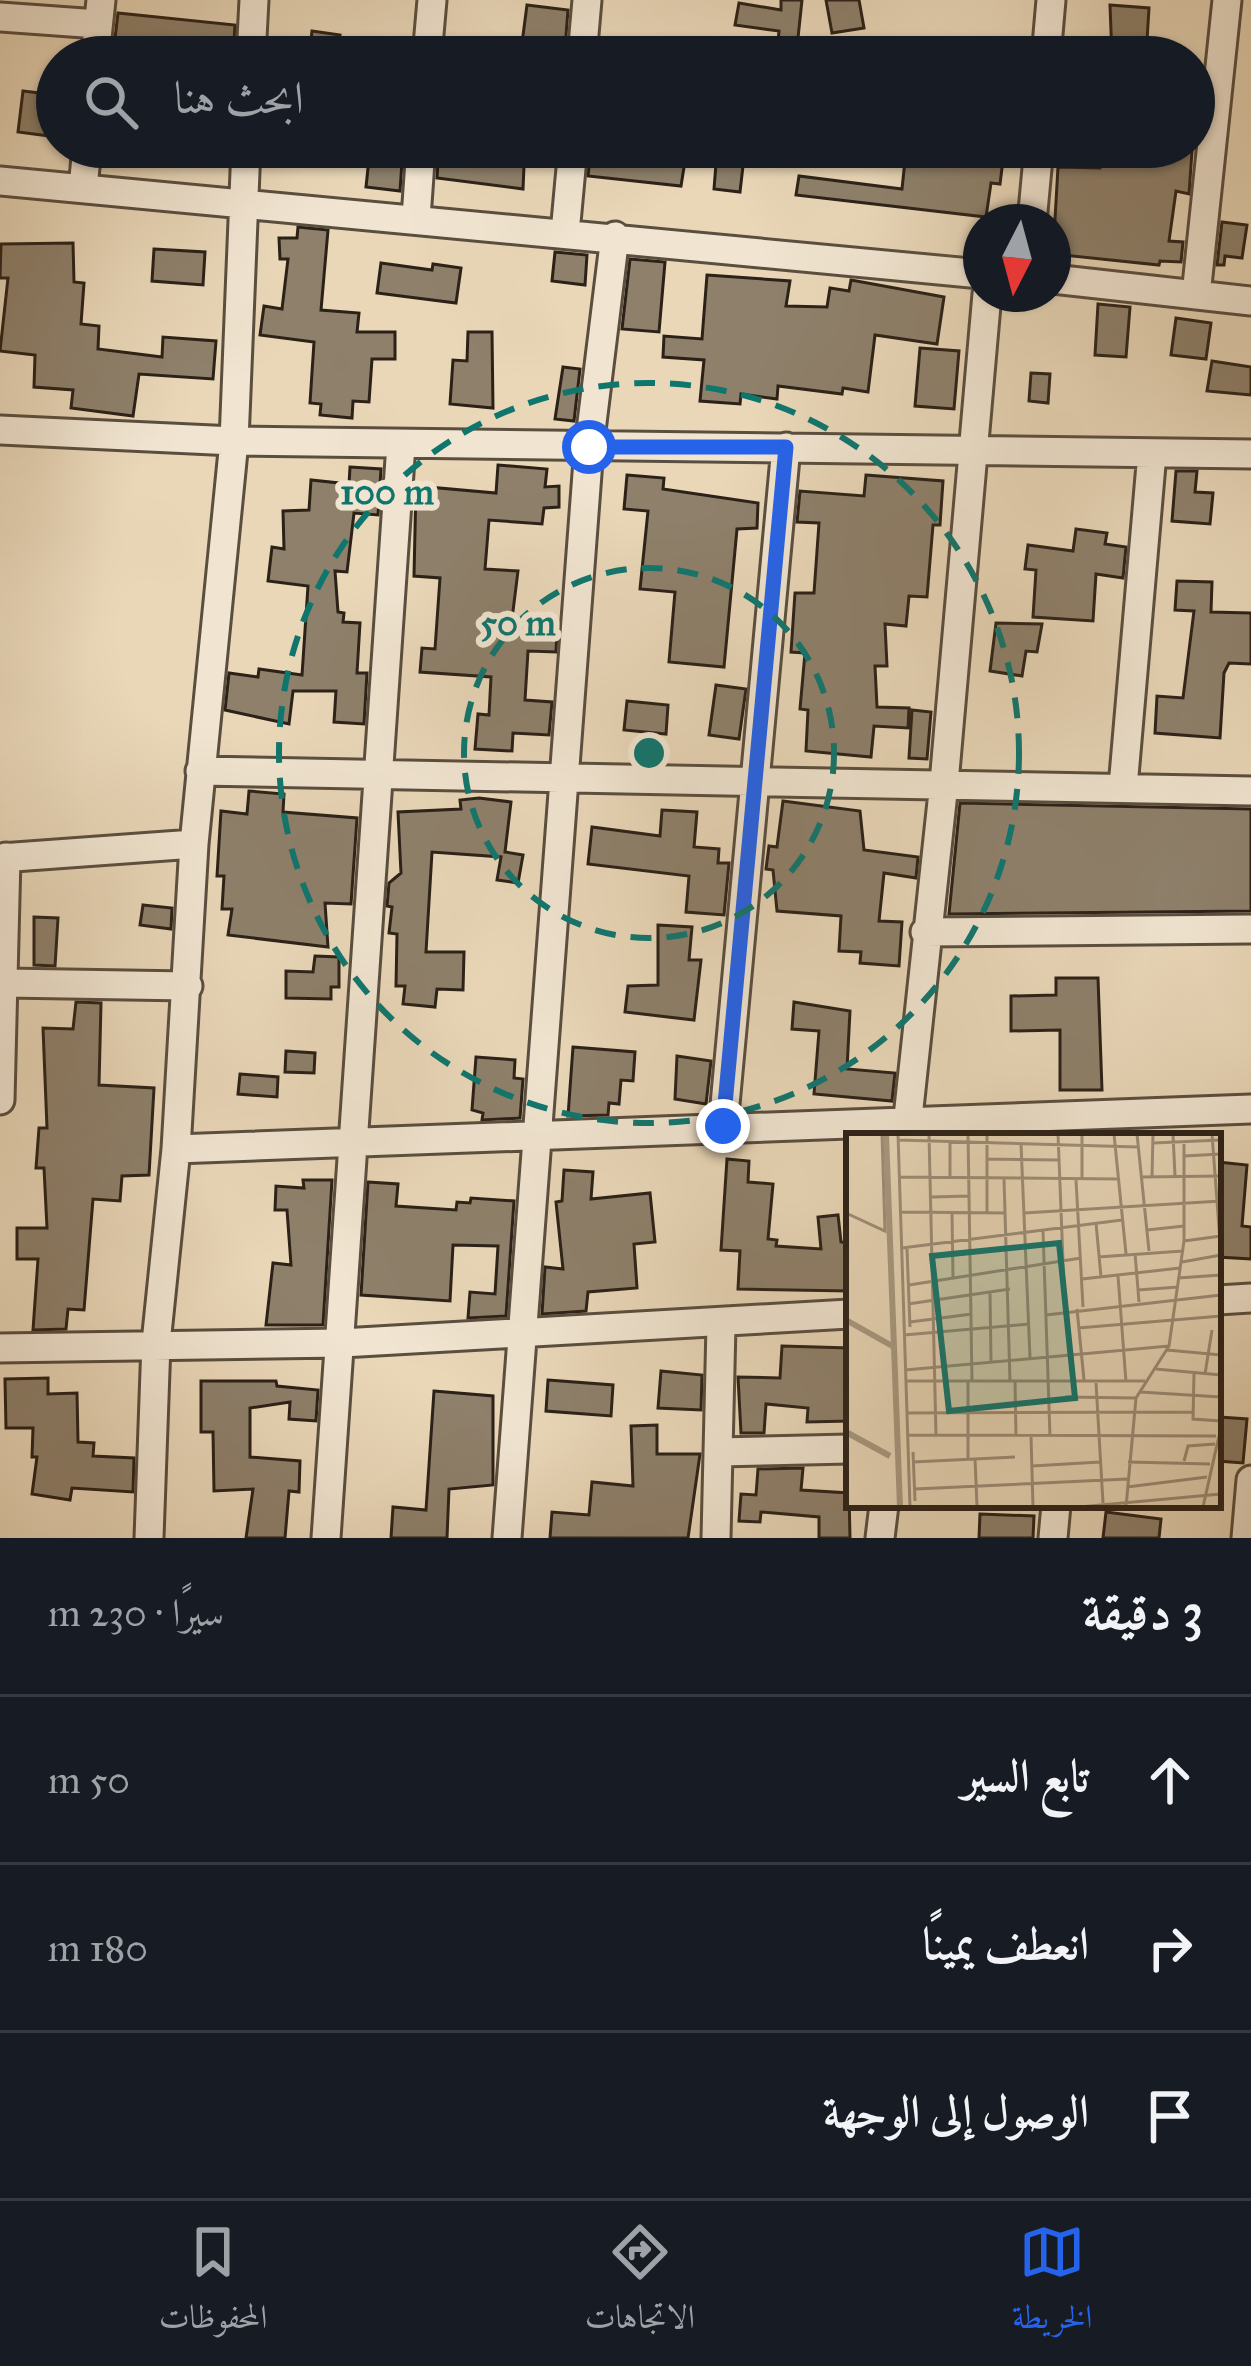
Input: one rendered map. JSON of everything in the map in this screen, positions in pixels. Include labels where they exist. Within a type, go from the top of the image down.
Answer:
[{"type":"street","points":[[252,36],[254,0]]},
{"type":"street","points":[[429,36],[432,0]]},
{"type":"street","points":[[584,36],[587,0]]},
{"type":"street","points":[[1048,36],[1051,0]]},
{"type":"street","points":[[1215,114],[1227,0]]},
{"type":"street","points":[[0,17],[99,12]]},
{"type":"street","points":[[83,188],[85,168]]},
{"type":"street","points":[[149,1538],[156,1343],[176,1150],[194,844],[234,441],[245,168]]},
{"type":"street","points":[[416,218],[420,168]]},
{"type":"street","points":[[566,233],[571,168]]},
{"type":"street","points":[[1034,204],[1037,168]]},
{"type":"street","points":[[1196,295],[1209,168]]},
{"type":"street","points":[[0,181],[963,272]]},
{"type":"street","points":[[507,1538],[589,447],[615,236]]},
{"type":"street","points":[[1071,281],[1251,301]]},
{"type":"street","points":[[906,1130],[944,783],[986,312]]},
{"type":"street","points":[[0,430],[234,441],[1251,454]]},
{"type":"street","points":[[326,1538],[401,444]]},
{"type":"street","points":[[723,1126],[786,447]]},
{"type":"street","points":[[1123,787],[1152,453]]},
{"type":"street","points":[[200,771],[1251,791]]},
{"type":"street","points":[[0,1100],[6,983],[3,858],[194,844]]},
{"type":"street","points":[[925,932],[1251,929]]},
{"type":"street","points":[[6,983],[188,986]]},
{"type":"street","points":[[176,1150],[534,1140],[723,1126],[906,1130],[1251,1109]]},
{"type":"street","points":[[1221,1300],[1251,1298]]},
{"type":"street","points":[[0,1348],[342,1343],[721,1325],[846,1314]]},
{"type":"street","points":[[716,1538],[721,1325]]},
{"type":"street","points":[[718,1452],[846,1450]]},
{"type":"street","points":[[1246,1538],[1251,1480]]},
{"type":"street","points":[[880,1538],[884,1508]]},
{"type":"street","points":[[1053,1538],[1056,1508]]},
{"type":"building","points":[[781,0],[802,0],[798,36],[735,25],[739,3],[781,10]]},
{"type":"building","points":[[826,0],[859,0],[864,28],[832,33]]},
{"type":"building","points":[[527,5],[568,10],[566,36],[523,36]]},
{"type":"building","points":[[1110,5],[1149,8],[1147,36],[1111,36]]},
{"type":"building","points":[[118,13],[235,25],[234,36],[115,36]]},
{"type":"building","points":[[23,91],[36,93],[36,134],[18,132]]},
{"type":"building","points":[[368,168],[402,168],[400,191],[366,187]]},
{"type":"building","points":[[438,168],[524,168],[523,189],[437,178]]},
{"type":"building","points":[[589,168],[684,168],[681,186],[588,176]]},
{"type":"building","points":[[716,168],[743,168],[740,192],[714,189]]},
{"type":"building","points":[[904,168],[1002,168],[1000,184],[991,183],[988,204],[963,204],[963,214],[796,195],[799,176],[902,189]]},
{"type":"building","points":[[1058,168],[1191,168],[1189,194],[1176,191],[1169,241],[1183,242],[1181,262],[1160,261],[1159,265],[1071,256],[1071,204],[1056,204]]},
{"type":"building","points":[[1222,222],[1247,225],[1242,258],[1225,256],[1224,265],[1217,265]]},
{"type":"building","points":[[298,227],[328,230],[321,310],[359,313],[357,332],[395,332],[395,359],[372,359],[369,402],[353,401],[352,418],[320,415],[321,404],[310,403],[314,342],[260,335],[264,306],[282,309],[288,259],[280,259],[279,238],[297,238]]},
{"type":"building","points":[[73,243],[74,282],[84,283],[81,324],[99,326],[98,349],[162,357],[163,337],[216,341],[213,379],[139,374],[133,416],[71,408],[73,390],[34,387],[35,355],[0,351],[8,278],[0,278],[1,244]]},
{"type":"building","points":[[154,249],[205,252],[203,285],[152,281]]},
{"type":"building","points":[[555,252],[587,255],[585,285],[552,281]]},
{"type":"building","points":[[630,259],[665,262],[659,332],[622,329]]},
{"type":"building","points":[[381,263],[432,270],[433,264],[461,268],[456,303],[377,293]]},
{"type":"building","points":[[707,275],[790,281],[786,306],[827,307],[830,288],[849,291],[851,280],[944,297],[937,344],[875,335],[868,392],[843,388],[842,394],[778,386],[777,399],[741,394],[740,404],[700,401],[704,360],[663,357],[664,336],[702,339]]},
{"type":"building","points":[[1098,304],[1130,307],[1126,357],[1095,355]]},
{"type":"building","points":[[1176,318],[1211,323],[1206,359],[1171,355]]},
{"type":"building","points":[[468,332],[492,332],[493,408],[450,404],[453,360],[467,361]]},
{"type":"building","points":[[920,348],[959,351],[954,409],[915,406]]},
{"type":"building","points":[[1212,361],[1251,367],[1251,395],[1207,391]]},
{"type":"building","points":[[563,367],[580,369],[574,421],[555,419]]},
{"type":"building","points":[[1031,373],[1050,374],[1048,403],[1029,401]]},
{"type":"building","points":[[498,465],[547,469],[545,487],[559,486],[559,507],[544,508],[542,524],[489,520],[485,569],[518,571],[511,627],[557,629],[556,652],[528,651],[525,700],[552,702],[549,735],[513,733],[512,751],[475,749],[478,714],[489,715],[491,677],[420,672],[422,648],[435,649],[440,578],[414,576],[416,486],[496,493]]},
{"type":"building","points":[[350,467],[381,469],[378,515],[354,513],[347,572],[335,571],[338,612],[344,613],[343,622],[360,623],[357,673],[367,673],[364,724],[334,722],[336,691],[293,691],[289,724],[225,710],[229,673],[258,677],[259,669],[302,675],[308,586],[268,581],[272,547],[284,549],[283,511],[309,510],[311,480],[349,484]]},
{"type":"building","points":[[1176,471],[1197,471],[1195,492],[1213,493],[1210,524],[1172,521]]},
{"type":"building","points":[[627,475],[664,478],[663,489],[758,503],[757,528],[737,529],[724,667],[669,662],[675,592],[640,589],[648,511],[624,509]]},
{"type":"building","points":[[866,475],[943,481],[940,525],[933,525],[927,597],[909,596],[906,626],[885,624],[887,666],[875,666],[877,707],[909,708],[908,728],[874,726],[871,757],[806,751],[808,710],[800,709],[805,653],[791,652],[795,593],[814,593],[819,523],[797,522],[800,491],[864,496]]},
{"type":"building","points":[[1076,529],[1107,533],[1105,544],[1126,547],[1123,578],[1096,574],[1093,621],[1033,617],[1036,570],[1025,569],[1028,545],[1073,551]]},
{"type":"building","points":[[1177,581],[1212,582],[1211,612],[1251,613],[1251,664],[1229,663],[1224,673],[1220,738],[1155,733],[1157,696],[1183,698],[1194,611],[1175,610]]},
{"type":"building","points":[[996,623],[1042,624],[1037,652],[1026,651],[1022,676],[990,671]]},
{"type":"building","points":[[716,685],[746,689],[739,739],[709,735]]},
{"type":"building","points":[[627,701],[668,705],[666,734],[624,730]]},
{"type":"building","points":[[912,710],[931,712],[927,759],[909,758]]},
{"type":"building","points":[[249,791],[284,794],[283,812],[357,818],[351,904],[325,903],[328,947],[228,935],[232,909],[222,909],[224,876],[217,876],[221,811],[247,814]]},
{"type":"building","points":[[460,800],[511,802],[505,852],[523,855],[518,883],[497,880],[501,857],[432,852],[426,952],[464,952],[463,990],[437,989],[435,1007],[403,1004],[405,986],[396,986],[397,934],[389,933],[392,907],[387,906],[389,883],[401,873],[398,812],[461,809]]},
{"type":"building","points":[[783,801],[860,811],[864,850],[918,857],[916,878],[884,873],[879,921],[902,922],[899,966],[860,963],[861,952],[839,951],[841,916],[777,911],[773,870],[766,869],[769,846],[777,847]]},
{"type":"building","points":[[960,803],[1251,809],[1251,911],[949,914]]},
{"type":"building","points":[[662,810],[697,812],[694,847],[719,849],[718,863],[729,863],[724,915],[686,912],[689,876],[588,864],[592,827],[660,836]]},
{"type":"building","points":[[143,905],[172,908],[171,929],[140,925]]},
{"type":"building","points":[[34,917],[58,918],[55,966],[34,965]]},
{"type":"building","points":[[658,925],[692,927],[689,960],[701,960],[694,1020],[625,1012],[628,986],[658,985]]},
{"type":"building","points":[[315,956],[339,957],[339,987],[331,987],[331,999],[286,998],[286,971],[313,972]]},
{"type":"building","points":[[1056,978],[1098,978],[1102,1090],[1060,1090],[1060,1030],[1011,1031],[1011,996],[1056,995]]},
{"type":"building","points":[[76,1002],[101,1003],[99,1085],[154,1088],[149,1175],[122,1176],[120,1201],[93,1199],[84,1310],[68,1309],[66,1329],[33,1330],[38,1259],[17,1259],[17,1228],[47,1228],[44,1168],[36,1168],[39,1128],[47,1128],[43,1028],[73,1029]]},
{"type":"building","points":[[794,1002],[850,1011],[847,1069],[895,1073],[892,1101],[814,1094],[819,1031],[792,1029]]},
{"type":"building","points":[[573,1047],[635,1052],[633,1081],[621,1080],[619,1104],[609,1103],[608,1115],[568,1116]]},
{"type":"building","points":[[286,1051],[315,1053],[314,1073],[285,1072]]},
{"type":"building","points":[[677,1056],[711,1061],[706,1104],[675,1099]]},
{"type":"building","points":[[476,1057],[515,1060],[514,1078],[523,1079],[520,1118],[482,1120],[483,1113],[472,1110]]},
{"type":"building","points":[[240,1074],[278,1077],[277,1097],[238,1094]]},
{"type":"building","points":[[727,1159],[749,1161],[748,1182],[773,1184],[768,1239],[777,1240],[776,1246],[821,1249],[818,1217],[838,1215],[841,1242],[846,1243],[846,1291],[738,1289],[740,1251],[721,1250]]},
{"type":"building","points":[[1221,1162],[1247,1165],[1242,1226],[1251,1227],[1251,1259],[1221,1257]]},
{"type":"building","points":[[564,1170],[593,1172],[591,1199],[650,1193],[655,1242],[634,1244],[637,1288],[588,1292],[586,1311],[542,1314],[545,1267],[563,1269],[556,1202],[562,1201]]},
{"type":"building","points":[[303,1180],[332,1180],[323,1325],[266,1325],[273,1263],[291,1265],[287,1210],[275,1210],[276,1186],[304,1188]]},
{"type":"building","points":[[368,1182],[398,1184],[396,1206],[456,1210],[457,1202],[470,1203],[471,1198],[514,1201],[506,1316],[468,1318],[470,1292],[495,1294],[498,1246],[453,1245],[450,1301],[361,1295]]},
{"type":"building","points":[[782,1346],[846,1348],[846,1421],[807,1422],[808,1408],[766,1404],[764,1433],[741,1433],[738,1377],[780,1378]]},
{"type":"building","points":[[661,1371],[702,1375],[701,1410],[658,1408]]},
{"type":"building","points":[[48,1378],[48,1394],[77,1393],[78,1442],[94,1443],[93,1456],[134,1458],[133,1492],[72,1488],[70,1500],[32,1494],[37,1457],[32,1457],[33,1428],[6,1428],[5,1379]]},
{"type":"building","points":[[548,1380],[613,1385],[611,1416],[546,1411]]},
{"type":"building","points":[[201,1381],[276,1381],[277,1386],[318,1390],[316,1421],[289,1419],[290,1402],[250,1408],[250,1457],[300,1461],[299,1492],[289,1491],[285,1538],[246,1538],[253,1489],[214,1491],[213,1432],[201,1432]]},
{"type":"building","points":[[434,1391],[493,1396],[493,1485],[449,1489],[447,1538],[391,1538],[393,1507],[426,1510]]},
{"type":"building","points":[[1221,1417],[1247,1419],[1243,1463],[1221,1461]]},
{"type":"building","points":[[657,1425],[657,1454],[700,1454],[688,1538],[550,1538],[552,1512],[589,1515],[592,1482],[633,1486],[631,1426]]},
{"type":"building","points":[[803,1468],[801,1490],[846,1493],[850,1538],[819,1538],[819,1517],[761,1512],[760,1522],[739,1521],[741,1494],[756,1495],[758,1469]]},
{"type":"building","points":[[1106,1512],[1161,1519],[1159,1538],[1103,1538]]},
{"type":"building","points":[[980,1514],[1034,1516],[1033,1538],[979,1538]]},
{"type":"route","points":[[589,447],[786,447],[723,1126]]}]
